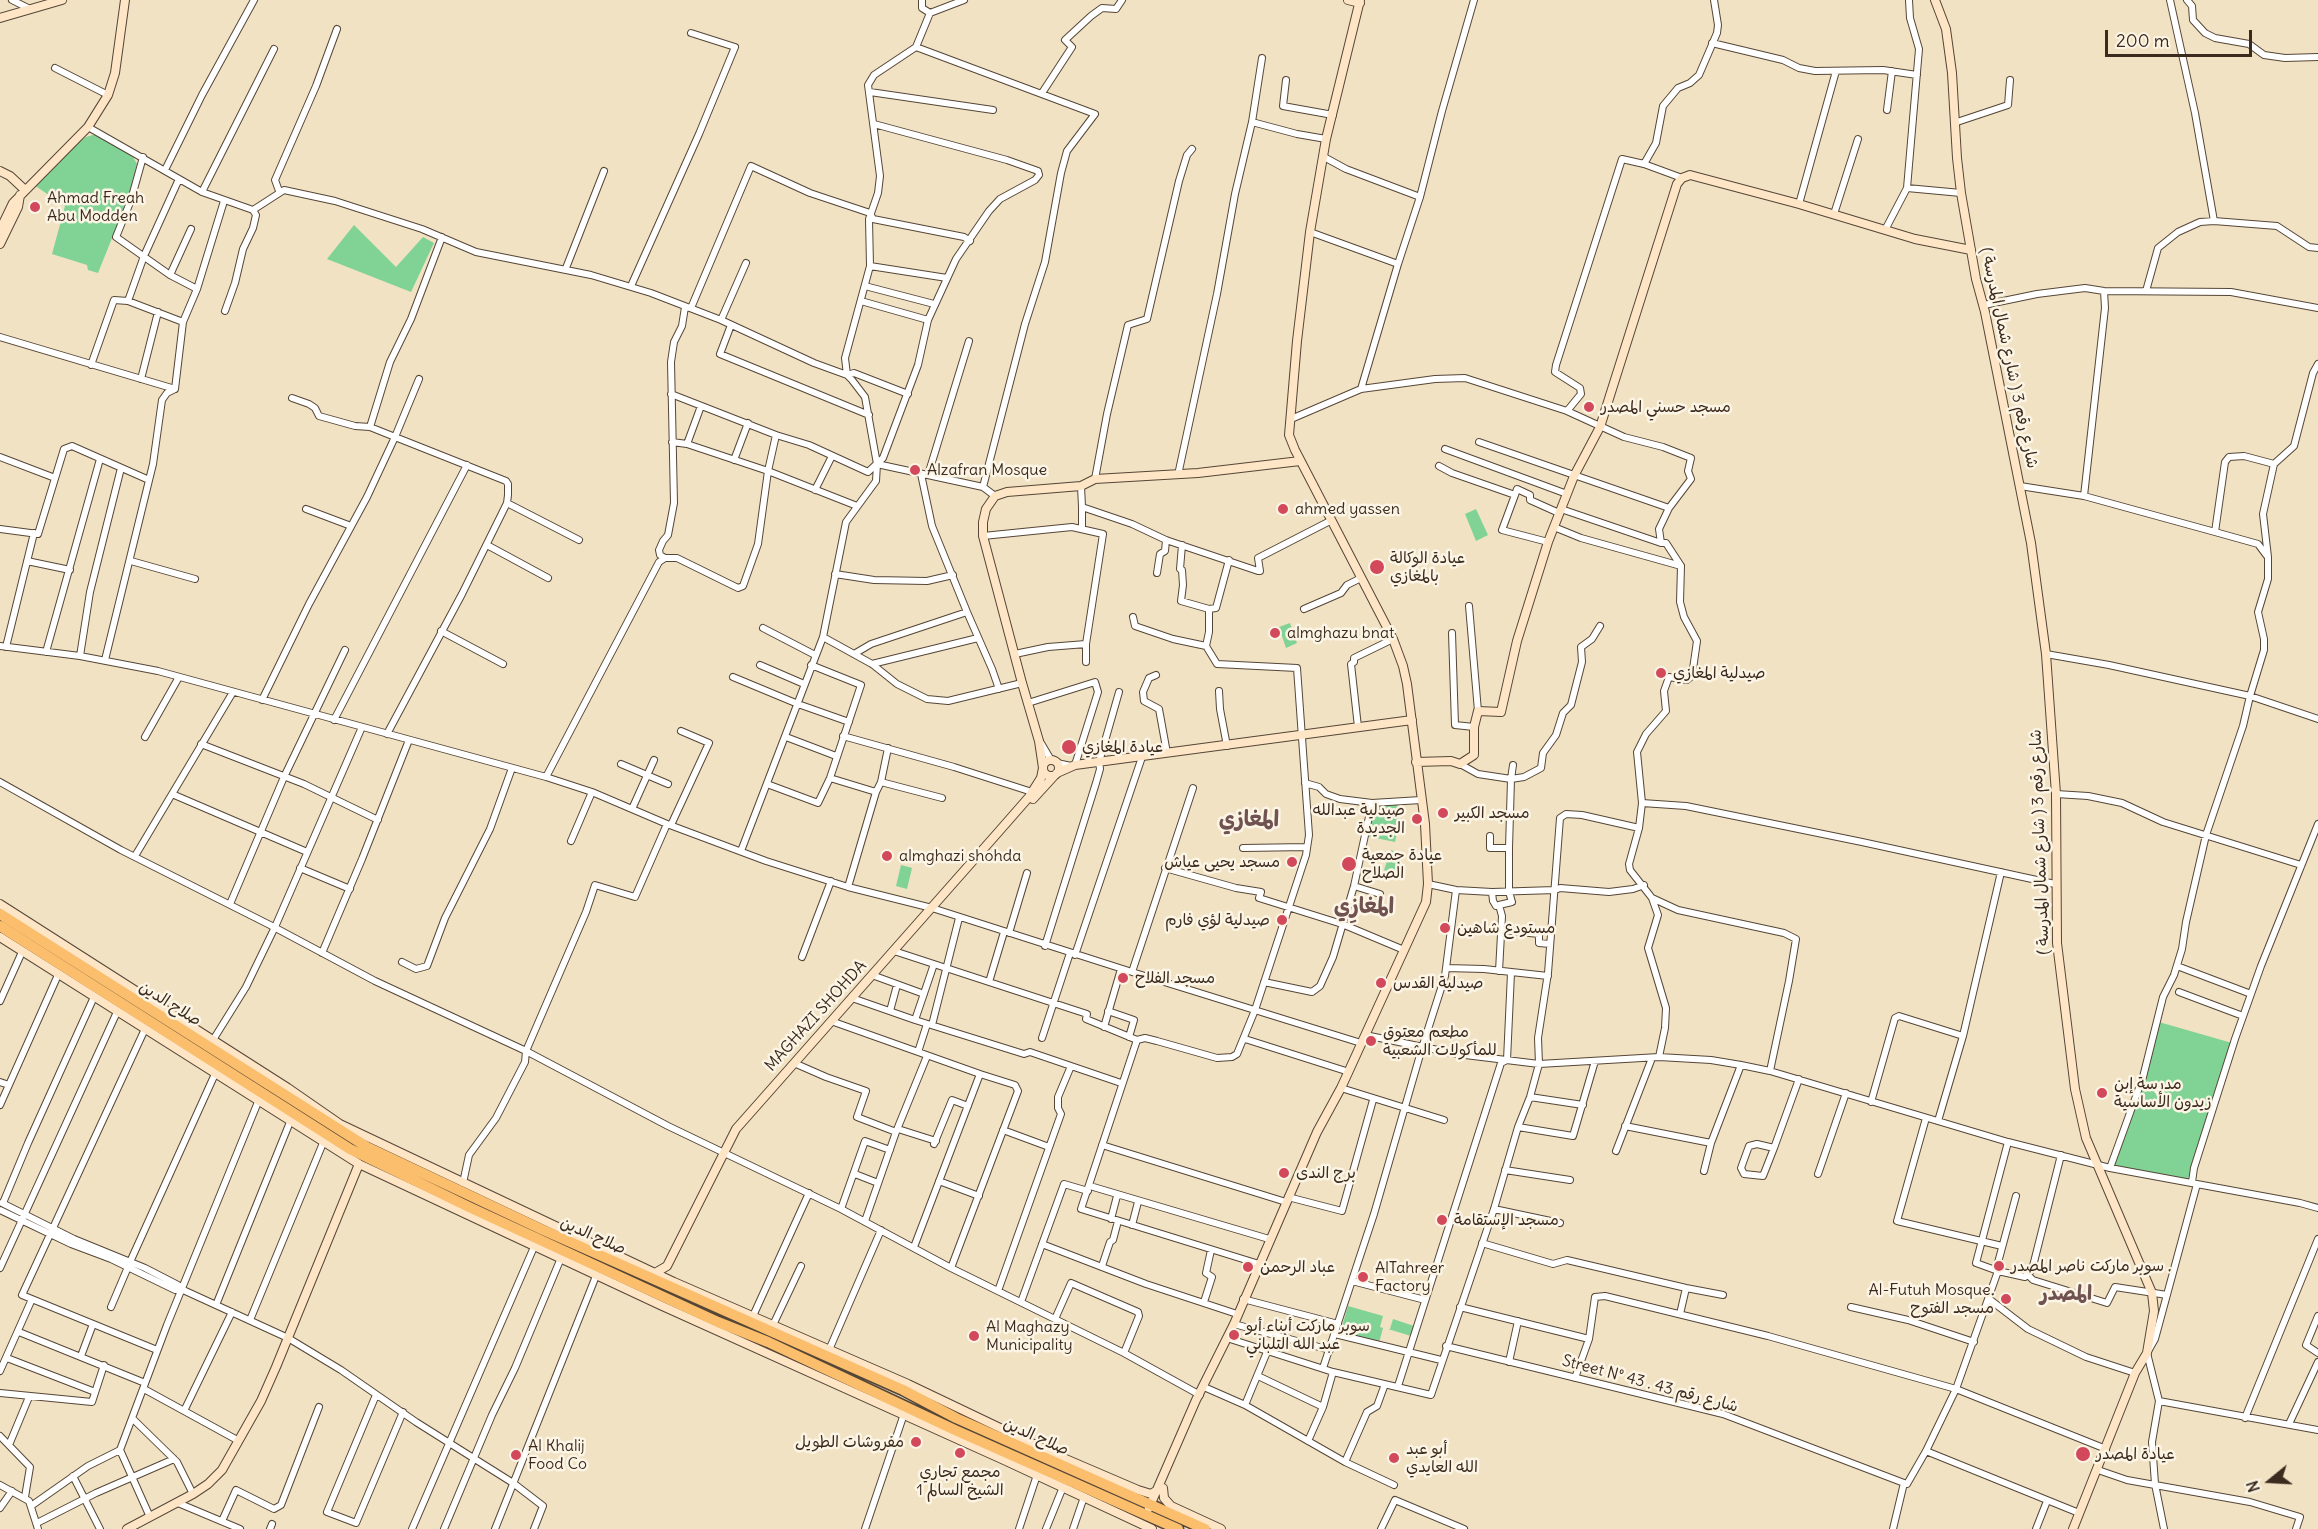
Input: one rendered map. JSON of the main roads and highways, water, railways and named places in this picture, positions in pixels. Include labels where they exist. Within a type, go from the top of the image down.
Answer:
[{"type":"highway","name":"صلاح الدين","points":[[0,914],[117,995],[367,1146],[541,1229],[673,1284],[772,1334],[903,1390],[956,1418],[1151,1510],[1178,1529]]},
{"type":"highway","name":"صلاح الدين","points":[[0,926],[89,976]]},
{"type":"highway","name":"صلاح الدين","points":[[117,995],[181,1047],[350,1149],[469,1207],[718,1322],[772,1334],[842,1377],[955,1430],[1063,1478],[1205,1529]]},
{"type":"highway","points":[[667,1297],[667,1292],[673,1284]]},
{"type":"highway","points":[[842,1377],[844,1389]]},
{"type":"highway","points":[[1000,1449],[1004,1460]]},
{"type":"place","name":"Ahmad Freah Abu Modden","points":[[35,207]]},
{"type":"place","name":"مسجد حسني المصدر","points":[[1589,407]]},
{"type":"place","name":"Alzafran Mosque","points":[[915,470]]},
{"type":"place","name":"ahmed yassen","points":[[1283,509]]},
{"type":"place","name":"عيادة الوكالة بالمغازي","points":[[1377,567]]},
{"type":"place","name":"almghazu bnat","points":[[1275,633]]},
{"type":"place","name":"صيدلية المغازي","points":[[1661,673]]},
{"type":"place","name":"عيادة المغازي","points":[[1069,747]]},
{"type":"place","name":"مسجد الكبير","points":[[1443,813]]},
{"type":"place","name":"صيدلية عبدالله الجديدة","points":[[1417,819]]},
{"type":"place","name":"almghazi shohda","points":[[887,856]]},
{"type":"place","name":"مسجد يحيى عياش","points":[[1292,862]]},
{"type":"place","name":"عيادة جمعية الصلاح","points":[[1349,864]]},
{"type":"place","name":"صيدلية لؤي فارم","points":[[1282,920]]},
{"type":"place","name":"مستودع شاهين","points":[[1445,928]]},
{"type":"place","name":"مسجد الفلاح","points":[[1123,978]]},
{"type":"place","name":"صيدلية القدس","points":[[1381,983]]},
{"type":"place","name":"مطعم معتوق للمأكولات الشعبية","points":[[1371,1041]]},
{"type":"place","name":"مدرسة إبن زيدون الأساسية","points":[[2102,1093]]},
{"type":"place","name":"برج الندى","points":[[1284,1173]]},
{"type":"place","name":"مسجد الإستقامة","points":[[1442,1220]]},
{"type":"place","name":"سوبر ماركت ناصر المصدر .","points":[[1999,1266]]},
{"type":"place","name":"عباد الرحمن","points":[[1248,1267]]},
{"type":"place","name":"AlTahreer Factory","points":[[1363,1277]]},
{"type":"place","name":"Al-Futuh Mosque. مسجد الفتوح","points":[[2006,1299]]},
{"type":"place","name":"سوبر ماركت أبناء أبو عبد الله التلباني","points":[[1234,1335]]},
{"type":"place","name":"Al Maghazy Municipality","points":[[974,1336]]},
{"type":"place","name":"مفروشات الطويل","points":[[916,1442]]},
{"type":"place","name":"مجمع تجاري الشيخ السالم 1","points":[[960,1453]]},
{"type":"place","name":"عيادة المصدر","points":[[2083,1454]]},
{"type":"place","name":"Al Khalij Food Co","points":[[516,1455]]},
{"type":"place","name":"أبو عبد الله العايدي","points":[[1394,1458]]},
{"type":"district","name":"المغازي","points":[[1249,820]]},
{"type":"district","name":"المغازِي","points":[[1364,907]]},
{"type":"district","name":"المصدر","points":[[2066,1294]]}]
